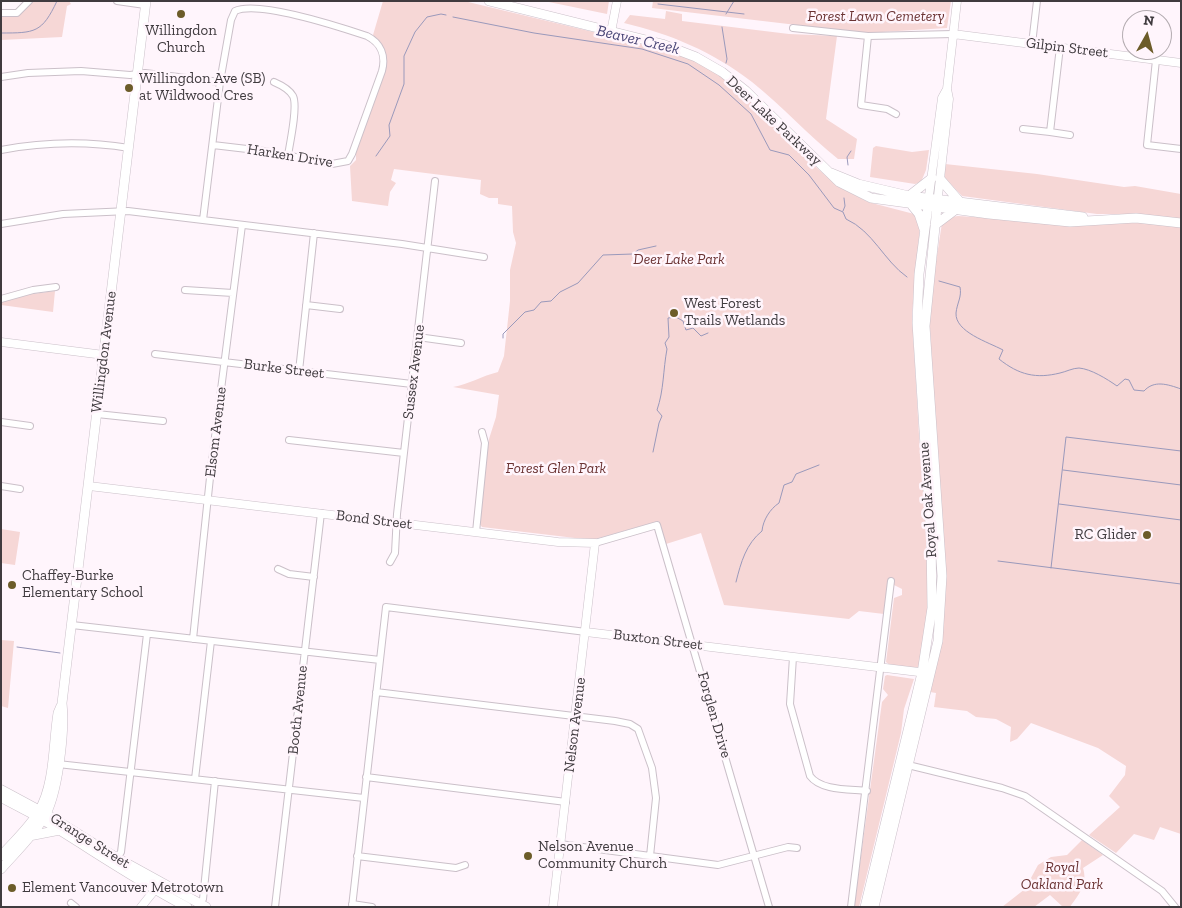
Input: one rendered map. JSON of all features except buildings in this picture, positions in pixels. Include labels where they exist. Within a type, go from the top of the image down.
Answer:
[{"type":"main road","name":"Deer Lake Parkway","points":[[489,1],[679,50],[716,68],[746,91],[806,152],[830,173],[858,184],[909,200],[1070,222],[1091,219],[1136,218],[1181,223]]},
{"type":"main road","name":"Willingdon Avenue","points":[[1,856],[41,815],[58,713],[62,704],[146,3]]},
{"type":"main road","points":[[924,230],[919,214],[909,200],[936,179],[958,206],[935,225]]},
{"type":"main road","name":"Royal Oak Avenue","points":[[929,452],[925,326],[935,225],[933,203]]},
{"type":"main road","name":"Royal Oak Avenue","points":[[865,907],[926,673],[938,641],[941,606],[929,452],[916,323],[924,230],[933,203]]},
{"type":"main road","name":"Royal Oak Avenue","points":[[874,907],[908,765],[926,673]]},
{"type":"main road","name":"Willingdon Avenue","points":[[1,869],[29,836],[55,790],[64,715],[62,704]]},
{"type":"main road","name":"Grange Street","points":[[41,815],[60,830],[158,886],[203,905]]},
{"type":"main road","name":"Grange Street","points":[[41,815],[117,858],[187,907]]},
{"type":"main road","points":[[29,836],[60,830]]},
{"type":"street","points":[[1,13],[17,13],[29,1]]},
{"type":"street","points":[[117,1],[146,3]]},
{"type":"street","points":[[611,32],[617,1]]},
{"type":"street","name":"Royal Oak Avenue","points":[[933,203],[942,98],[947,90],[957,1]]},
{"type":"street","points":[[1032,44],[1037,1]]},
{"type":"street","name":"Harken Drive","points":[[213,145],[288,155],[336,164],[350,159],[383,67],[382,54],[376,42],[367,36],[288,10],[244,7],[238,10],[232,17],[220,82]]},
{"type":"street","points":[[793,28],[868,36],[953,34]]},
{"type":"street","name":"Gilpin Street","points":[[953,34],[1122,55]]},
{"type":"street","points":[[868,36],[860,105],[887,108],[896,114]]},
{"type":"street","points":[[1050,132],[1060,47]]},
{"type":"street","points":[[1156,60],[1147,145],[1181,149]]},
{"type":"street","name":"Gilpin Street","points":[[1156,60],[1181,63]]},
{"type":"street","points":[[1,77],[64,71],[137,74],[220,82],[203,220]]},
{"type":"street","points":[[274,82],[287,90],[295,102],[288,155]]},
{"type":"street","points":[[1023,129],[1070,135]]},
{"type":"street","points":[[1,150],[43,144],[74,143],[129,148]]},
{"type":"street","name":"Sussex Avenue","points":[[390,562],[395,553],[404,453],[436,181]]},
{"type":"street","points":[[1,224],[41,216],[121,211],[314,233],[484,257]]},
{"type":"street","name":"Elsom Avenue","points":[[193,639],[224,362],[242,225]]},
{"type":"street","points":[[299,371],[314,233]]},
{"type":"street","points":[[1,299],[33,290],[56,287]]},
{"type":"street","points":[[185,290],[234,293]]},
{"type":"street","points":[[306,305],[340,309]]},
{"type":"street","points":[[418,337],[461,343]]},
{"type":"street","points":[[1,342],[104,355]]},
{"type":"street","name":"Burke Street","points":[[155,354],[412,384]]},
{"type":"street","points":[[97,414],[163,421]]},
{"type":"street","points":[[1,422],[30,426]]},
{"type":"street","points":[[476,532],[485,442],[482,432]]},
{"type":"street","points":[[289,440],[404,453]]},
{"type":"street","points":[[1,486],[20,488]]},
{"type":"street","name":"Bond Street","points":[[89,486],[588,545],[657,525]]},
{"type":"street","name":"Booth Avenue","points":[[276,907],[321,513]]},
{"type":"street","name":"Forglen Drive","points":[[657,525],[694,644],[770,907]]},
{"type":"street","name":"Nelson Avenue","points":[[553,907],[595,544]]},
{"type":"street","points":[[278,569],[289,574],[314,577]]},
{"type":"street","points":[[851,907],[867,791],[891,581]]},
{"type":"street","name":"Buxton Street","points":[[380,660],[386,606],[926,673]]},
{"type":"street","points":[[72,625],[380,660],[352,906],[372,907]]},
{"type":"street","points":[[117,858],[121,852],[147,634]]},
{"type":"street","points":[[195,779],[212,641]]},
{"type":"street","points":[[793,657],[790,704],[810,776],[823,786],[867,791]]},
{"type":"street","points":[[376,692],[576,716],[626,723],[636,727],[640,732],[656,788],[650,856]]},
{"type":"street","points":[[58,764],[364,798]]},
{"type":"street","points":[[908,765],[1002,788],[1025,796],[1158,888],[1175,907]]},
{"type":"street","points":[[366,777],[566,802]]},
{"type":"street","points":[[203,905],[215,781]]},
{"type":"street","name":"Grange Street","points":[[1,789],[41,815]]},
{"type":"street","name":"Grange Street","points":[[1,798],[41,815]]},
{"type":"street","points":[[560,844],[718,865],[788,847],[797,848]]},
{"type":"street","points":[[357,856],[456,868],[465,865]]},
{"type":"street","points":[[141,907],[158,886]]},
{"type":"green space","points":[[34,1],[69,1],[71,4],[67,6],[62,37],[1,40],[1,16],[18,16]]},
{"type":"green space","name":"Deer Lake Park","points":[[383,1],[464,1],[664,49],[699,63],[731,82],[816,167],[838,186],[868,202],[914,214],[920,226],[912,314],[920,452],[936,451],[929,307],[942,223],[951,217],[958,216],[1069,223],[1138,221],[1181,226],[1181,834],[1160,827],[1154,840],[1134,834],[1116,853],[1089,835],[1120,807],[1109,796],[1125,775],[1126,766],[1098,748],[1031,723],[1017,739],[1010,742],[1011,727],[996,719],[976,717],[967,711],[934,707],[936,693],[930,692],[942,537],[928,538],[929,609],[920,666],[917,668],[890,665],[886,662],[894,598],[902,595],[902,589],[894,585],[884,614],[859,611],[849,619],[724,605],[701,533],[666,544],[659,521],[592,540],[482,527],[479,523],[489,439],[496,417],[499,395],[453,387],[498,372],[504,356],[510,301],[510,270],[516,243],[513,232],[512,206],[498,204],[498,198],[489,198],[480,194],[481,180],[394,169],[391,180],[396,183],[390,192],[388,206],[352,201],[350,166],[356,160],[356,152],[386,67],[384,48],[373,35]]},
{"type":"green space","points":[[544,1],[609,1],[607,14]]},
{"type":"green space","name":"Forest Lawn Cemetery","points":[[653,1],[951,1],[947,28],[865,33],[652,8]]},
{"type":"green space","points":[[666,11],[682,14],[682,21],[789,34],[837,36],[826,119],[857,139],[854,159],[838,159],[752,82],[707,53],[675,39],[624,23],[630,15],[665,19]]},
{"type":"green space","points":[[876,146],[912,152],[929,150],[926,170],[921,182],[915,184],[870,177],[873,148]]},
{"type":"green space","points":[[945,164],[1037,174],[1124,187],[1135,186],[1181,194],[1181,219],[1132,214],[1097,214],[962,196],[945,178]]},
{"type":"green space","points":[[55,291],[53,312],[1,305],[1,302],[24,295]]},
{"type":"green space","points":[[1,529],[20,532],[15,565],[1,563]]},
{"type":"green space","points":[[1,640],[14,641],[8,708],[1,706]]},
{"type":"green space","points":[[885,676],[914,679],[904,709],[901,733],[859,907],[854,907],[882,702],[888,695],[883,689]]},
{"type":"green space","name":"Royal Oakland Park","points":[[1082,840],[1103,855],[1083,868],[1083,884],[1070,907],[1063,907],[1050,895],[1034,907],[1002,907],[1025,889],[1038,865],[1051,857],[1067,855]]},
{"type":"waterway","points":[[1,33],[36,29],[47,20],[57,1]]},
{"type":"waterway","points":[[726,14],[734,1]]},
{"type":"waterway","points":[[658,4],[744,14]]},
{"type":"waterway","name":"Beaver Creek","points":[[376,156],[390,136],[389,125],[404,84],[404,56],[415,32],[427,17],[441,14],[446,15]]},
{"type":"waterway","name":"Beaver Creek","points":[[453,17],[534,33],[642,49],[688,64],[719,85],[751,114],[770,150],[789,155],[809,175],[834,208],[843,212],[846,219],[864,231],[907,277]]},
{"type":"waterway","points":[[722,27],[726,63]]},
{"type":"waterway","points":[[848,165],[847,157],[851,151]]},
{"type":"waterway","points":[[843,211],[845,206],[844,198]]},
{"type":"waterway","points":[[503,338],[503,334],[525,312],[534,310],[541,302],[551,301],[560,292],[578,283],[603,255],[633,254],[638,250],[656,246]]},
{"type":"waterway","name":"Beaver Creek","points":[[939,281],[960,287],[956,313],[957,320],[961,326],[974,336],[1003,350],[999,359],[1014,369],[1028,374],[1043,376],[1079,368],[1094,372],[1117,386],[1125,379],[1129,380],[1134,390],[1144,391],[1156,384],[1181,389]]},
{"type":"waterway","points":[[653,452],[662,416],[657,410],[661,395],[667,349],[665,343],[669,337],[668,318],[676,317],[683,321],[686,330],[693,328],[701,336],[708,333]]},
{"type":"waterway","points":[[1051,568],[1066,437],[1181,451]]},
{"type":"waterway","points":[[736,582],[745,554],[756,536],[762,531],[767,515],[779,503],[784,485],[792,482],[796,474],[819,465]]},
{"type":"waterway","points":[[1063,470],[1181,485]]},
{"type":"waterway","points":[[1059,504],[1181,520]]},
{"type":"waterway","points":[[998,561],[1181,584]]},
{"type":"waterway","points":[[17,647],[60,653]]},
{"type":"place","name":"Willingdon Church","points":[[181,14]]},
{"type":"place","name":"Willingdon Ave (SB) at Wildwood Cres","points":[[129,88]]},
{"type":"place","name":"West Forest Trails Wetlands","points":[[674,313]]},
{"type":"place","name":"RC Glider","points":[[1147,535]]},
{"type":"place","name":"Chaffey-Burke Elementary School","points":[[12,585]]},
{"type":"place","name":"Nelson Avenue Community Church","points":[[528,856]]},
{"type":"place","name":"Element Vancouver Metrotown","points":[[12,888]]},
{"type":"park label","name":"Forest Glen Park","points":[[556,469]]}]
